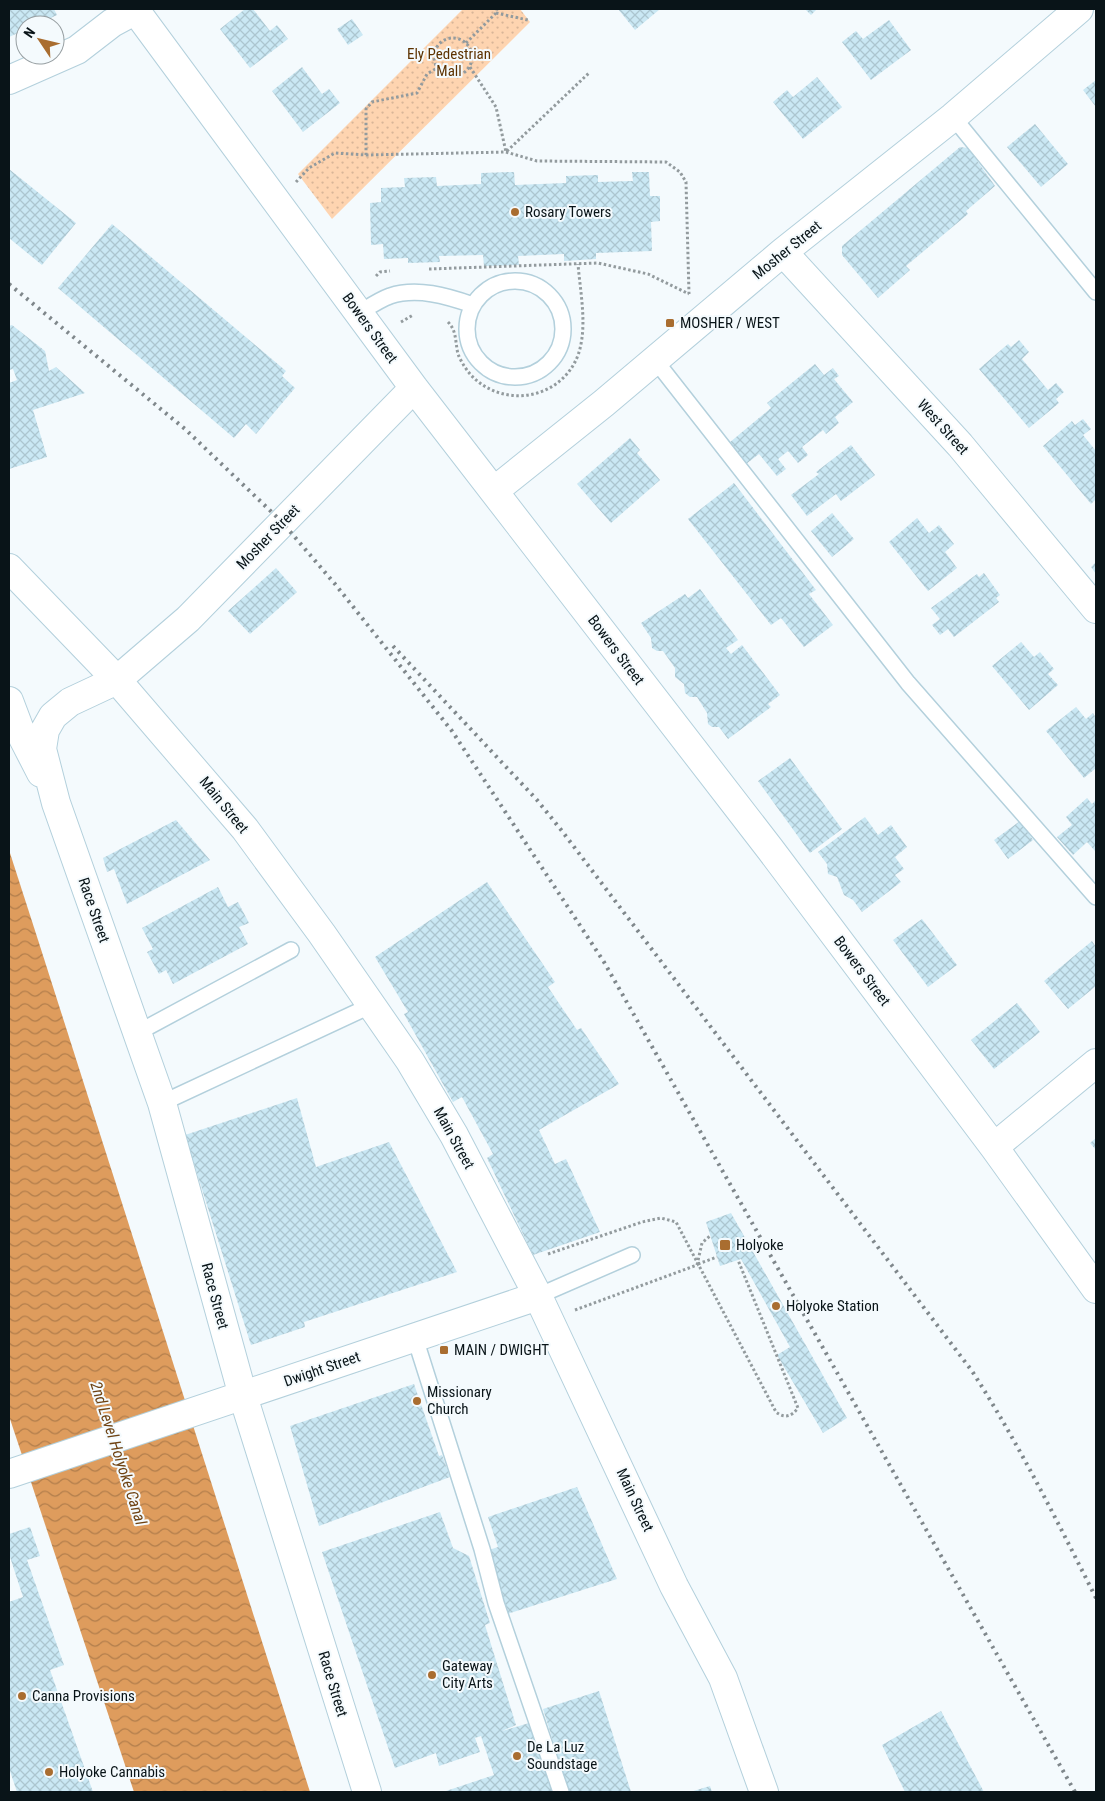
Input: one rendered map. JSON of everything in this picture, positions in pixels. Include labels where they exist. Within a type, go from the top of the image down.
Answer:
[{"type":"street","name":"Mosher Street","points":[[494,491],[784,252],[952,117],[1080,9]]},
{"type":"street","points":[[9,80],[77,50],[112,23],[137,10]]},
{"type":"street","name":"Bowers Street","points":[[137,10],[414,388],[770,848],[994,1147],[1096,1289]]},
{"type":"street","name":"West Street","points":[[784,252],[960,445],[1096,609]]},
{"type":"street","name":"Mosher Street","points":[[117,680],[188,619],[414,388]]},
{"type":"street","name":"Main Street","points":[[9,568],[117,680],[245,830],[322,934],[410,1062],[454,1135],[538,1296],[674,1586],[723,1678],[764,1792]]},
{"type":"street","name":"Race Street","points":[[117,680],[70,702],[53,716],[45,730],[42,749],[56,803],[162,1103],[243,1396],[367,1792]]},
{"type":"street","name":"Race Street","points":[[9,702],[22,738],[56,803]]},
{"type":"street","points":[[994,1147],[1096,1063]]},
{"type":"street","name":"Dwight Street","points":[[9,1474],[538,1296]]},
{"type":"lane","points":[[952,117],[1096,292]]},
{"type":"lane","points":[[511,281],[526,282],[540,288],[552,298],[560,311],[563,326],[562,341],[556,356],[544,368],[529,376],[513,378],[497,375],[482,366],[472,353],[466,337],[467,320],[473,305],[483,293],[496,284],[511,281]]},
{"type":"lane","points":[[359,313],[390,296],[408,293],[430,293],[473,305]]},
{"type":"lane","points":[[655,360],[908,683],[1096,897]]},
{"type":"lane","points":[[138,1033],[291,950]]},
{"type":"lane","points":[[162,1103],[372,1005]]},
{"type":"lane","name":"Dwight Street","points":[[538,1296],[632,1255]]},
{"type":"lane","points":[[415,1338],[482,1550],[496,1602],[561,1792]]},
{"type":"path","points":[[466,43],[496,11],[528,20]]},
{"type":"path","points":[[452,38],[466,43],[472,54],[470,67],[461,75],[455,77],[442,74],[437,68],[434,56],[440,43],[452,38]]},
{"type":"path","points":[[470,67],[496,107],[506,152]]},
{"type":"path","points":[[366,155],[366,109],[372,102],[417,93],[427,74],[437,68]]},
{"type":"path","points":[[506,152],[590,72]]},
{"type":"path","points":[[278,204],[309,168],[335,153],[366,155],[506,152],[538,161],[666,162],[680,172],[686,182],[689,294],[648,274],[598,263],[427,269]]},
{"type":"path","points":[[446,320],[456,335],[458,354],[474,378],[486,387],[503,394],[522,397],[539,394],[553,386],[577,360],[582,327],[578,264]]},
{"type":"path","points":[[370,283],[380,272],[399,271]]},
{"type":"path","points":[[400,322],[417,313]]},
{"type":"path","points":[[548,1254],[642,1222],[661,1218],[676,1222],[776,1412],[787,1417],[793,1415],[798,1408],[738,1260]]},
{"type":"path","points":[[697,1265],[702,1243],[711,1235]]},
{"type":"path","points":[[571,1312],[717,1257]]},
{"type":"green space","name":"Ely Pedestrian Mall","points":[[463,9],[520,9],[530,22],[332,219],[298,174]]},
{"type":"water","name":"2nd Level Holyoke Canal","points":[[9,850],[310,1792],[134,1792],[9,1416]]},
{"type":"building","points":[[9,9],[54,9],[57,15],[15,15],[15,34],[9,37]]},
{"type":"building","points":[[245,9],[253,9],[270,31],[277,25],[288,39],[250,68],[220,29]]},
{"type":"building","points":[[618,9],[660,9],[635,30]]},
{"type":"building","points":[[805,9],[817,9],[811,15]]},
{"type":"building","points":[[352,19],[363,35],[348,45],[337,29]]},
{"type":"building","points":[[889,20],[911,50],[871,80],[842,42],[856,31],[863,39]]},
{"type":"building","points":[[302,67],[322,94],[329,89],[340,103],[303,132],[272,91]]},
{"type":"building","points":[[817,77],[842,107],[803,139],[773,102],[787,90],[793,97]]},
{"type":"building","points":[[1096,80],[1096,107],[1083,90]]},
{"type":"building","points":[[1035,124],[1068,164],[1041,187],[1007,147]]},
{"type":"building","points":[[960,147],[968,148],[995,186],[966,211],[968,214],[906,266],[910,270],[878,298],[842,255],[842,246]]},
{"type":"building","points":[[9,169],[76,223],[42,265],[9,238]]},
{"type":"building","name":"Rosary Towers","points":[[514,172],[515,185],[566,183],[566,176],[598,175],[598,182],[633,181],[632,172],[649,172],[650,196],[660,196],[660,221],[651,222],[652,251],[596,253],[596,259],[564,261],[564,254],[518,256],[519,265],[484,266],[483,255],[439,256],[440,262],[408,263],[408,258],[384,259],[383,244],[371,245],[370,203],[381,202],[381,188],[405,187],[404,178],[436,177],[437,186],[481,184],[481,173]]},
{"type":"building","points":[[112,224],[286,371],[282,376],[295,388],[256,434],[246,424],[234,438],[58,288]]},
{"type":"building","points":[[12,325],[45,351],[49,371],[56,367],[85,393],[33,410],[47,457],[9,469],[9,383],[17,380],[13,369],[9,370],[9,326]]},
{"type":"building","points":[[1019,340],[1029,352],[1022,359],[1048,390],[1056,383],[1064,392],[1056,399],[1059,403],[1029,428],[979,369],[1008,344],[1011,347]]},
{"type":"building","points":[[815,364],[824,375],[833,368],[839,376],[834,379],[853,402],[835,417],[839,423],[826,434],[823,430],[802,447],[808,455],[798,463],[788,451],[778,459],[786,469],[777,476],[759,454],[746,464],[729,443],[771,408],[767,403]]},
{"type":"building","points":[[1083,419],[1091,429],[1083,435],[1096,451],[1096,499],[1091,504],[1043,446],[1072,421],[1075,425]]},
{"type":"building","points":[[630,438],[640,450],[637,453],[660,480],[611,523],[577,484]]},
{"type":"building","points":[[851,445],[875,475],[841,501],[836,494],[807,516],[791,495],[819,474],[816,472]]},
{"type":"building","points":[[734,483],[816,590],[809,594],[833,625],[804,647],[781,618],[771,625],[688,519]]},
{"type":"building","points":[[832,513],[854,539],[832,557],[811,531]]},
{"type":"building","points":[[917,518],[929,533],[939,525],[954,544],[945,552],[957,568],[928,591],[889,542]]},
{"type":"building","points":[[1096,562],[1096,574],[1091,567]]},
{"type":"building","points":[[276,568],[297,592],[250,634],[228,611]]},
{"type":"building","points":[[984,573],[1000,595],[996,598],[999,602],[954,637],[948,629],[940,635],[932,625],[940,619],[931,608],[977,574],[979,577]]},
{"type":"building","points":[[700,589],[738,640],[726,648],[731,654],[742,645],[780,695],[768,704],[771,707],[728,739],[719,727],[712,727],[708,724],[707,713],[697,697],[690,697],[685,693],[684,684],[675,677],[675,668],[663,651],[657,651],[652,648],[651,638],[641,623],[685,594],[688,598]]},
{"type":"building","points":[[1021,642],[1034,657],[1040,652],[1054,669],[1048,674],[1058,685],[1029,710],[992,666]]},
{"type":"building","points":[[1076,707],[1086,719],[1093,713],[1096,718],[1096,768],[1084,778],[1046,731]]},
{"type":"building","points":[[790,758],[842,829],[810,853],[758,781]]},
{"type":"building","points":[[1087,798],[1092,804],[1096,800],[1096,849],[1095,851],[1087,842],[1073,855],[1057,837],[1072,825],[1066,817]]},
{"type":"building","points":[[865,817],[878,835],[891,825],[907,847],[895,857],[904,869],[895,875],[901,882],[862,912],[853,900],[844,895],[837,877],[828,874],[827,864],[818,852]]},
{"type":"building","points":[[176,820],[210,860],[127,904],[114,869],[107,872],[103,858]]},
{"type":"building","points":[[1020,821],[1033,840],[1008,859],[994,840]]},
{"type":"building","points":[[487,882],[555,982],[548,987],[577,1030],[581,1028],[619,1084],[539,1130],[555,1164],[566,1159],[600,1232],[533,1255],[487,1158],[493,1154],[462,1097],[453,1102],[404,1014],[408,1012],[375,957]]},
{"type":"building","points":[[218,887],[228,907],[238,902],[249,923],[239,927],[248,944],[173,984],[166,970],[159,974],[147,952],[153,949],[142,928]]},
{"type":"building","points":[[922,919],[957,965],[928,987],[893,940]]},
{"type":"building","points":[[1092,941],[1096,947],[1096,986],[1068,1009],[1044,981]]},
{"type":"building","points":[[1017,1003],[1040,1032],[994,1069],[971,1040]]},
{"type":"building","points":[[297,1098],[316,1167],[389,1142],[457,1272],[304,1322],[305,1327],[251,1345],[185,1135]]},
{"type":"building","points":[[1096,1138],[1096,1150],[1090,1143]]},
{"type":"building","name":"Holyoke Station","points":[[731,1213],[847,1418],[823,1433],[777,1355],[790,1347],[741,1259],[720,1266],[706,1222]]},
{"type":"building","points":[[414,1384],[439,1456],[442,1455],[450,1477],[319,1526],[290,1426]]},
{"type":"building","points":[[577,1487],[617,1579],[507,1614],[489,1550],[498,1547],[488,1517]]},
{"type":"building","name":"Gateway City Arts","points":[[440,1512],[453,1548],[469,1556],[490,1623],[485,1625],[516,1725],[502,1731],[536,1721],[557,1792],[443,1792],[494,1775],[481,1736],[475,1738],[480,1752],[439,1766],[436,1753],[395,1768],[322,1552]]},
{"type":"building","points":[[30,1527],[40,1556],[27,1560],[64,1665],[50,1670],[93,1792],[17,1792],[9,1768],[9,1602],[23,1597],[9,1554],[9,1534]]},
{"type":"building","points":[[599,1691],[631,1792],[569,1792],[543,1709]]},
{"type":"building","points":[[941,1711],[984,1792],[905,1792],[882,1745]]},
{"type":"building","points":[[710,1786],[712,1792],[690,1792]]},
{"type":"railway","points":[[9,284],[185,429],[281,521],[335,584],[452,731],[604,962],[1075,1792]]},
{"type":"railway","points":[[393,646],[537,800],[562,831],[972,1371],[1022,1455],[1096,1598]]},
{"type":"place","name":"Rosary Towers","points":[[515,212]]},
{"type":"place","name":"MOSHER / WEST","points":[[670,323]]},
{"type":"place","name":"Holyoke","points":[[725,1245]]},
{"type":"place","name":"Holyoke Station","points":[[776,1306]]},
{"type":"place","name":"MAIN / DWIGHT","points":[[444,1350]]},
{"type":"place","name":"Missionary Church","points":[[417,1401]]},
{"type":"place","name":"Gateway City Arts","points":[[432,1675]]},
{"type":"place","name":"Canna Provisions","points":[[22,1696]]},
{"type":"place","name":"De La Luz Soundstage","points":[[517,1756]]},
{"type":"place","name":"Holyoke Cannabis","points":[[49,1772]]}]
